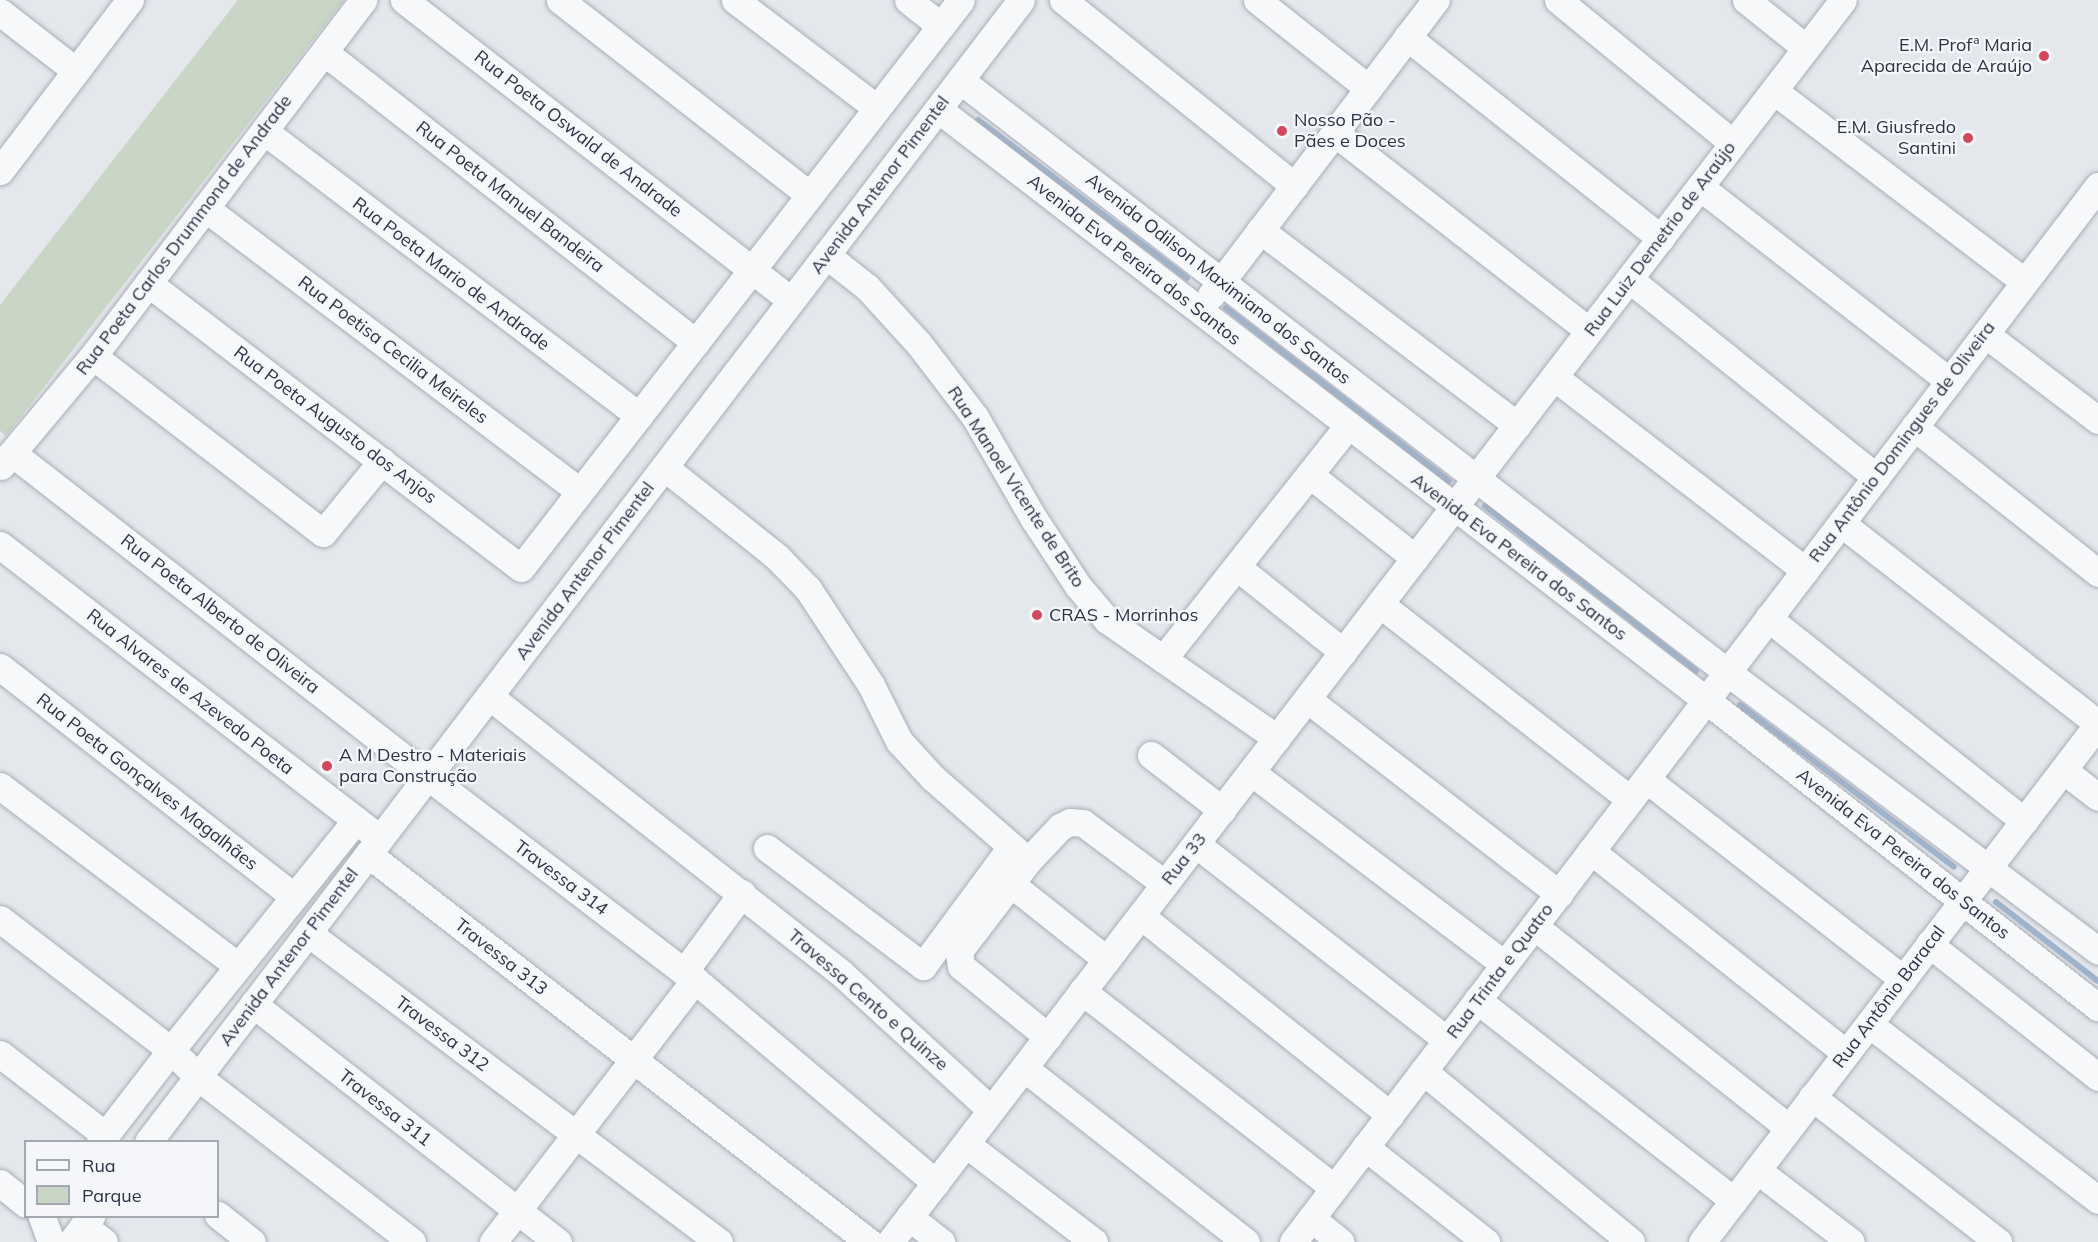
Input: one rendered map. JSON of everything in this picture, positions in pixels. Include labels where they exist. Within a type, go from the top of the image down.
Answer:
[{"type":"street","points":[[3,159],[76,71],[130,0]]},
{"type":"street","name":"Rua Poeta Carlos Drummond de Andrade","points":[[6,460],[93,356],[363,0]]},
{"type":"street","name":"Rua Poeta Oswald de Andrade","points":[[404,0],[791,300]]},
{"type":"street","points":[[560,0],[810,195]]},
{"type":"street","points":[[735,0],[878,108]]},
{"type":"street","points":[[908,0],[941,26]]},
{"type":"street","points":[[580,492],[961,0]]},
{"type":"street","name":"Avenida Antenor Pimentel","points":[[150,1140],[1021,0]]},
{"type":"street","points":[[1063,0],[1294,186]]},
{"type":"street","points":[[1257,0],[1368,88]]},
{"type":"street","points":[[1199,311],[1436,0]]},
{"type":"street","points":[[1558,0],[1733,143]]},
{"type":"street","points":[[1746,0],[1806,48]]},
{"type":"street","name":"Rua Luiz Demetrio de Araújo","points":[[1477,477],[1843,0]]},
{"type":"street","points":[[0,12],[76,71]]},
{"type":"street","points":[[1407,37],[1661,238]]},
{"type":"street","name":"Rua Poeta Manuel Bandeira","points":[[324,52],[696,342]]},
{"type":"street","name":"Avenida Odilson Maximiano dos Santos","points":[[960,80],[1477,477]]},
{"type":"street","points":[[1774,91],[2023,281]]},
{"type":"street","name":"Avenida Eva Pereira dos Santos","points":[[938,109],[1706,700],[2098,1007]]},
{"type":"street","name":"Rua Poeta Mario de Andrade","points":[[264,131],[639,416]]},
{"type":"street","points":[[1335,133],[1589,331]]},
{"type":"street","name":"Rua Antônio Domingues de Oliveira","points":[[1706,700],[2023,281],[2090,213],[2098,186]]},
{"type":"street","points":[[1700,187],[1949,381]]},
{"type":"street","name":"Rua Poetisa Cecilia Meireles","points":[[205,208],[580,492]]},
{"type":"street","points":[[1260,230],[1517,425]]},
{"type":"street","name":"Rua Manoel Vicente de Brito","points":[[826,255],[874,295],[919,344],[968,408],[1077,586],[1107,620],[1277,738]]},
{"type":"street","points":[[1629,279],[1876,477]]},
{"type":"street","name":"Rua Poeta Augusto dos Anjos","points":[[148,283],[521,568],[580,492]]},
{"type":"street","points":[[1985,334],[2098,420]]},
{"type":"street","points":[[93,356],[323,533],[382,461]]},
{"type":"street","points":[[1554,377],[1805,570]]},
{"type":"street","points":[[1163,659],[1348,426]]},
{"type":"street","points":[[1914,427],[2098,573]]},
{"type":"street","name":"Rua Poeta Alberto de Oliveira","points":[[6,460],[428,776]]},
{"type":"street","points":[[664,467],[777,557],[808,589],[871,685],[899,741],[933,778],[1020,854]]},
{"type":"street","points":[[1310,475],[1415,558]]},
{"type":"street","name":"Avenida Eva Pereira dos Santos","points":[[1477,477],[1728,672],[2098,951]]},
{"type":"street","name":"Rua 33","points":[[890,1242],[1477,477]]},
{"type":"street","points":[[1841,523],[2098,724]]},
{"type":"street","name":"Rua Alvares de Azevedo Poeta","points":[[0,544],[356,820],[374,846]]},
{"type":"street","points":[[1238,567],[1343,652]]},
{"type":"street","points":[[1380,604],[1903,979]]},
{"type":"street","points":[[1768,618],[2024,821]]},
{"type":"street","name":"Rua Poeta Gonçalves Magalhães","points":[[0,667],[294,897]]},
{"type":"street","name":"Travessa Cento e Quinze","points":[[489,696],[841,973],[991,1110]]},
{"type":"street","points":[[1307,699],[1558,894]]},
{"type":"street","name":"Rua Trinta e Quatro","points":[[1293,1242],[1706,700]]},
{"type":"street","name":"Rua Antônio Baracal","points":[[1702,1242],[2098,724]]},
{"type":"street","points":[[1151,755],[1222,810]]},
{"type":"street","points":[[2064,770],[2098,797]]},
{"type":"street","points":[[1251,772],[1504,964]]},
{"type":"street","name":"Travessa 314","points":[[428,776],[690,976],[936,1182]]},
{"type":"street","points":[[0,786],[238,966]]},
{"type":"street","points":[[0,1054],[103,1138],[356,820]]},
{"type":"street","points":[[771,851],[923,966],[1020,854],[1070,822],[1083,823],[1165,884]]},
{"type":"street","points":[[1196,844],[1447,1040]]},
{"type":"street","name":"Travessa 313","points":[[374,846],[634,1060],[869,1242]]},
{"type":"street","points":[[1591,851],[1846,1053]]},
{"type":"street","points":[[1020,854],[1011,885],[959,951],[958,958],[961,966],[1048,1036]]},
{"type":"street","points":[[1011,885],[1107,960]]},
{"type":"street","points":[[493,1242],[634,1060],[742,893]]},
{"type":"street","points":[[1141,915],[1390,1115]]},
{"type":"street","points":[[0,919],[171,1050],[198,1077],[412,1242]]},
{"type":"street","points":[[1534,926],[1789,1128]]},
{"type":"street","name":"Travessa 312","points":[[308,933],[719,1242]]},
{"type":"street","points":[[1929,945],[2098,1077]]},
{"type":"street","points":[[1083,991],[1334,1188]]},
{"type":"street","points":[[1477,1000],[1734,1201]]},
{"type":"street","name":"Travessa 311","points":[[253,1004],[558,1242]]},
{"type":"street","points":[[1869,1024],[2098,1200]]},
{"type":"street","points":[[1024,1068],[1246,1242]]},
{"type":"street","points":[[1423,1071],[1631,1242]]},
{"type":"street","points":[[1812,1097],[1998,1242]]},
{"type":"street","points":[[966,1144],[1094,1242]]},
{"type":"street","points":[[1365,1147],[1486,1242]]},
{"type":"street","points":[[1757,1170],[1851,1242]]},
{"type":"street","points":[[0,1184],[24,1202]]},
{"type":"street","points":[[219,1216],[252,1242]]},
{"type":"street","points":[[909,1217],[941,1242]]},
{"type":"street","points":[[42,1218],[51,1242]]},
{"type":"street","points":[[1311,1218],[1341,1242]]},
{"type":"green space","points":[[238,0],[344,0],[6,436],[0,431],[0,305]]},
{"type":"waterway","points":[[978,120],[1187,278]]},
{"type":"waterway","points":[[1226,308],[1449,481]]},
{"type":"waterway","points":[[1485,506],[1696,671]]},
{"type":"waterway","points":[[1740,705],[1954,867]]},
{"type":"waterway","points":[[1996,902],[2098,981]]},
{"type":"place","name":"E.M. Profª Maria Aparecida de Araújo","points":[[2044,56]]},
{"type":"place","name":"Nosso Pão - Pães e Doces","points":[[1282,131]]},
{"type":"place","name":"E.M. Giusfredo Santini","points":[[1968,138]]},
{"type":"place","name":"CRAS - Morrinhos","points":[[1037,615]]},
{"type":"place","name":"A M Destro - Materiais para Construção","points":[[327,766]]}]
